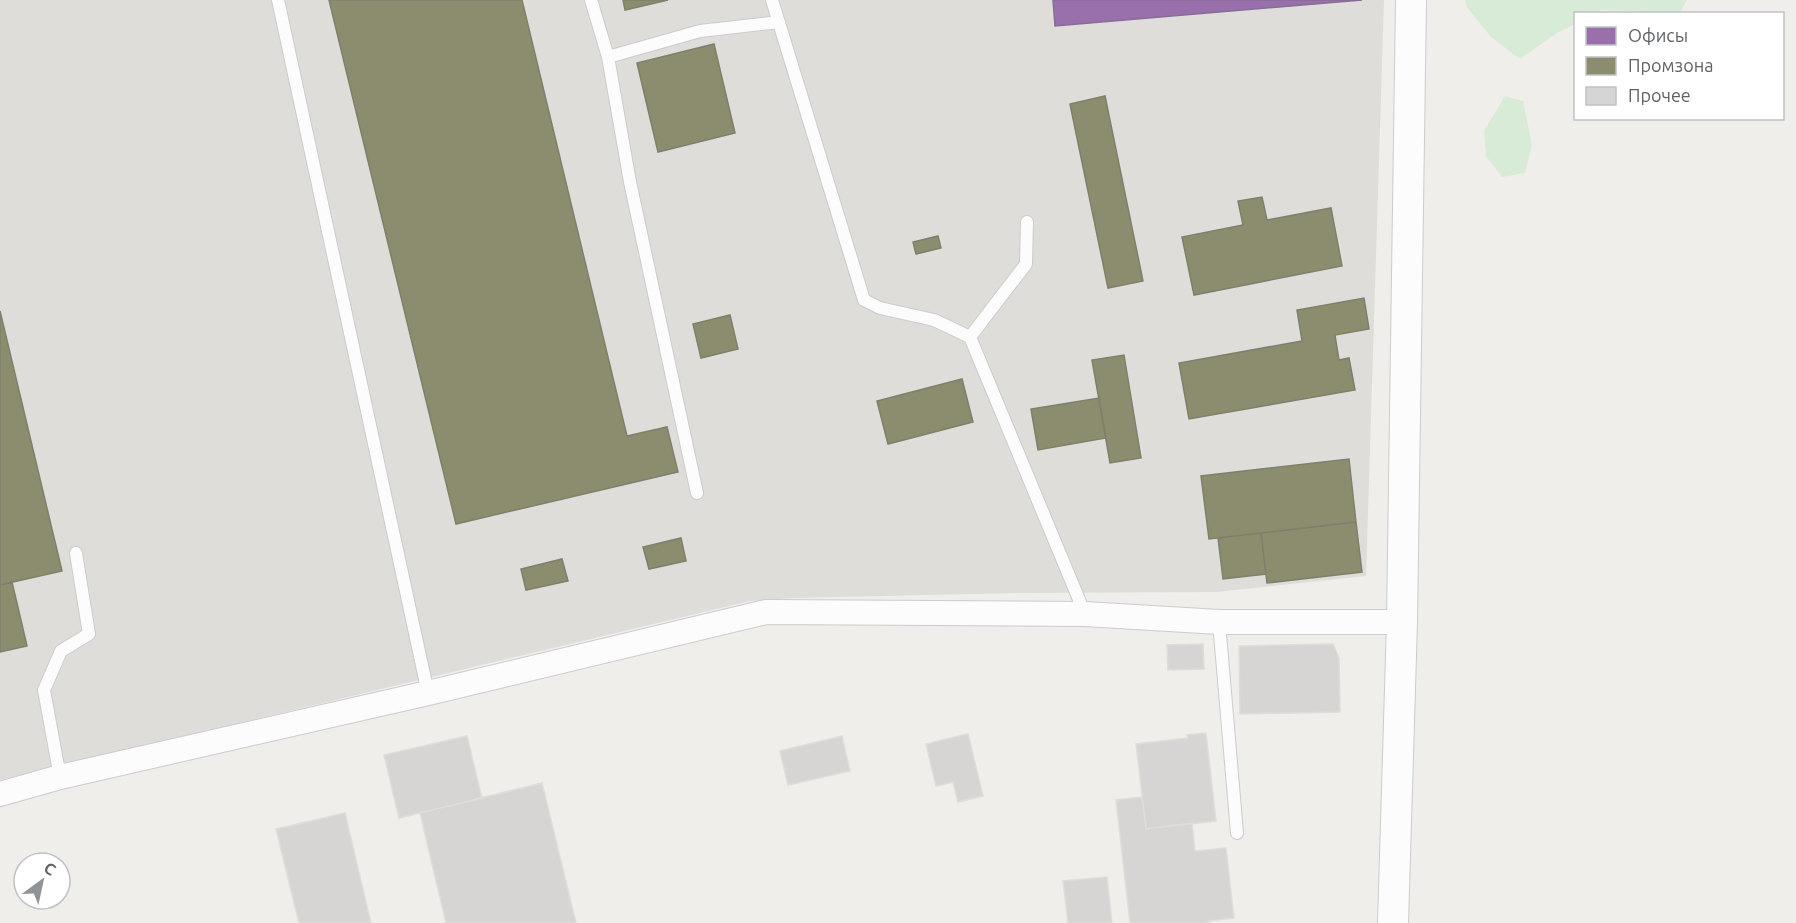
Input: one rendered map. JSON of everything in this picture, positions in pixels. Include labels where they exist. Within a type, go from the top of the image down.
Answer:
[{"type":"street","points":[[1393,923],[1402,622],[1411,0]]},
{"type":"street","points":[[0,794],[60,777],[428,693],[766,612],[1085,614],[1219,622],[1402,622]]},
{"type":"lane","points":[[278,0],[428,693]]},
{"type":"lane","points":[[591,0],[608,57],[630,182],[697,493]]},
{"type":"lane","points":[[772,0],[864,300],[880,308],[934,320],[970,337],[1085,614]]},
{"type":"lane","points":[[608,57],[700,31],[779,22]]},
{"type":"lane","points":[[970,337],[1026,264],[1027,222]]},
{"type":"lane","points":[[60,777],[44,690],[61,651],[89,634],[76,553]]},
{"type":"lane","points":[[1219,622],[1237,833]]},
{"type":"shaded area","points":[[0,0],[1384,0],[1366,576],[1216,592],[1021,593],[750,601],[0,780]]},
{"type":"green space","points":[[1465,0],[1687,0],[1681,12],[1601,10],[1574,12],[1574,24],[1557,33],[1520,59],[1491,37],[1466,6]]},
{"type":"green space","points":[[1505,96],[1523,101],[1532,145],[1525,173],[1502,177],[1486,156],[1484,131]]},
{"type":"building: Офисы","points":[[1053,0],[1362,0],[1055,26]]},
{"type":"building: Промзона","points":[[329,0],[522,0],[627,436],[667,427],[678,472],[456,524]]},
{"type":"building: Промзона","points":[[623,0],[668,0],[625,10]]},
{"type":"building: Промзона","points":[[714,44],[735,133],[658,152],[637,63]]},
{"type":"building: Промзона","points":[[1105,96],[1143,281],[1108,288],[1070,104]]},
{"type":"building: Промзона","points":[[1262,197],[1267,220],[1331,208],[1342,266],[1194,295],[1182,237],[1243,225],[1238,201]]},
{"type":"building: Промзона","points":[[938,236],[941,248],[916,254],[913,242]]},
{"type":"building: Промзона","points":[[1364,298],[1369,329],[1335,335],[1339,360],[1349,358],[1355,390],[1189,419],[1179,363],[1302,341],[1297,310]]},
{"type":"building: Промзона","points":[[0,311],[62,571],[0,585]]},
{"type":"building: Промзона","points":[[730,315],[738,349],[701,358],[693,324]]},
{"type":"building: Промзона","points":[[1124,355],[1141,458],[1110,463],[1092,360]]},
{"type":"building: Промзона","points":[[962,379],[973,422],[888,444],[877,401]]},
{"type":"building: Промзона","points":[[1099,398],[1106,438],[1038,450],[1031,409]]},
{"type":"building: Промзона","points":[[1349,459],[1356,522],[1209,539],[1201,476]]},
{"type":"building: Промзона","points":[[1356,522],[1362,572],[1267,583],[1261,533]]},
{"type":"building: Промзона","points":[[1261,533],[1266,574],[1223,579],[1218,538]]},
{"type":"building: Промзона","points":[[681,538],[686,561],[649,569],[643,547]]},
{"type":"building: Промзона","points":[[562,559],[568,581],[526,590],[521,569]]},
{"type":"building: Промзона","points":[[12,582],[27,646],[0,652],[0,585]]},
{"type":"building: Прочее","points":[[1203,644],[1204,669],[1168,670],[1167,645]]},
{"type":"building: Прочее","points":[[1333,644],[1339,658],[1340,712],[1240,714],[1239,646]]},
{"type":"building: Прочее","points":[[1206,733],[1216,821],[1146,829],[1136,744],[1188,738],[1187,735]]},
{"type":"building: Прочее","points":[[968,734],[983,796],[958,802],[953,782],[936,786],[926,744]]},
{"type":"building: Прочее","points":[[467,736],[482,798],[399,818],[384,755]]},
{"type":"building: Прочее","points":[[842,736],[850,771],[788,785],[780,751]]},
{"type":"building: Прочее","points":[[542,783],[576,923],[446,923],[420,813]]},
{"type":"building: Прочее","points":[[1142,797],[1146,829],[1192,823],[1195,851],[1226,848],[1234,918],[1208,921],[1209,923],[1130,923],[1116,800]]},
{"type":"building: Прочее","points":[[345,813],[371,923],[299,923],[276,829]]},
{"type":"building: Прочее","points":[[1107,877],[1112,923],[1068,923],[1063,881]]}]
